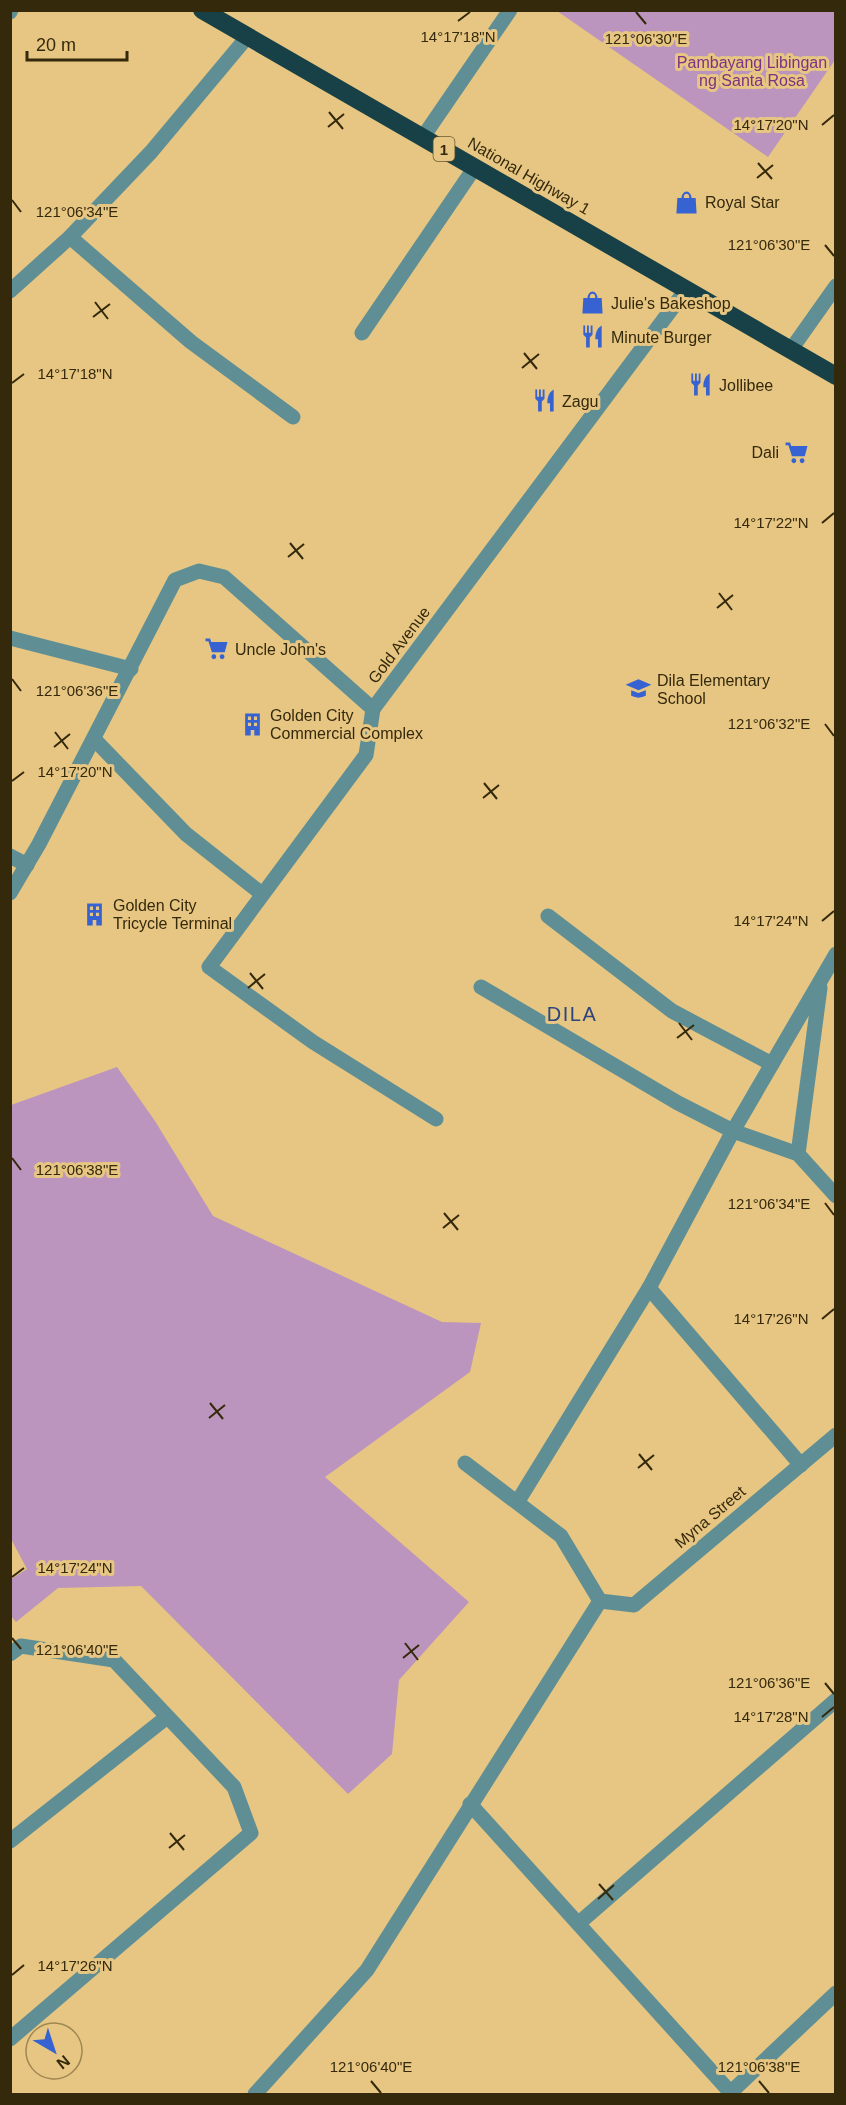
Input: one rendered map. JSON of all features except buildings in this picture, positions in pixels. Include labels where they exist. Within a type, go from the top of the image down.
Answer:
[{"type":"highway","name":"National Highway 1","points":[[202,10],[685,291],[836,376]]},
{"type":"street","points":[[423,137],[510,10]]},
{"type":"street","points":[[10,291],[70,237],[151,152],[248,36]]},
{"type":"street","points":[[362,333],[475,168]]},
{"type":"street","points":[[70,237],[191,342],[293,417]]},
{"type":"street","points":[[790,351],[836,286]]},
{"type":"street","name":"Gold Avenue","points":[[10,893],[94,739],[176,580],[199,571],[224,577],[373,709],[685,291]]},
{"type":"street","points":[[10,638],[130,669]]},
{"type":"street","points":[[373,709],[366,755],[209,967],[313,1042],[436,1119]]},
{"type":"street","points":[[94,739],[186,834],[262,894]]},
{"type":"street","points":[[10,856],[27,865]]},
{"type":"street","points":[[548,916],[672,1011],[772,1064]]},
{"type":"street","points":[[519,1501],[649,1288],[733,1131],[836,954]]},
{"type":"street","points":[[798,1154],[821,979]]},
{"type":"street","points":[[481,987],[678,1103],[733,1131],[798,1154],[836,1196]]},
{"type":"street","points":[[649,1288],[801,1465]]},
{"type":"street","name":"Myna Street","points":[[600,1601],[634,1605],[836,1435]]},
{"type":"street","points":[[255,2094],[367,1970],[600,1601],[561,1536],[519,1501],[465,1463]]},
{"type":"street","points":[[10,1654],[21,1646],[114,1659],[234,1787],[251,1833],[10,2039]]},
{"type":"street","points":[[579,1923],[836,1700]]},
{"type":"street","points":[[10,1841],[167,1717]]},
{"type":"street","points":[[470,1804],[730,2094],[836,1993]]},
{"type":"green space","name":"Pambayang Libingan ng Santa Rosa","points":[[557,11],[835,11],[835,60],[768,157]]},
{"type":"green space","points":[[117,1067],[155,1121],[213,1216],[442,1322],[481,1323],[470,1372],[325,1477],[469,1602],[399,1680],[392,1754],[348,1794],[141,1586],[58,1588],[16,1622],[11,1616],[11,1579],[27,1569],[10,1537],[11,1105]]},
{"type":"place","name":"Royal Star","points":[[687,202]]},
{"type":"place","name":"Julie's Bakeshop","points":[[593,303]]},
{"type":"place","name":"Minute Burger","points":[[593,337]]},
{"type":"place","name":"Jollibee","points":[[701,385]]},
{"type":"place","name":"Zagu","points":[[544,401]]},
{"type":"place","name":"Dali","points":[[797,452]]},
{"type":"place","name":"Uncle John's","points":[[217,649]]},
{"type":"place","name":"Dila Elementary School","points":[[639,689]]},
{"type":"place","name":"Golden City Commercial Complex","points":[[252,724]]},
{"type":"place","name":"Golden City Tricycle Terminal","points":[[95,914]]},
{"type":"district","name":"DILA","points":[[572,1014]]}]
